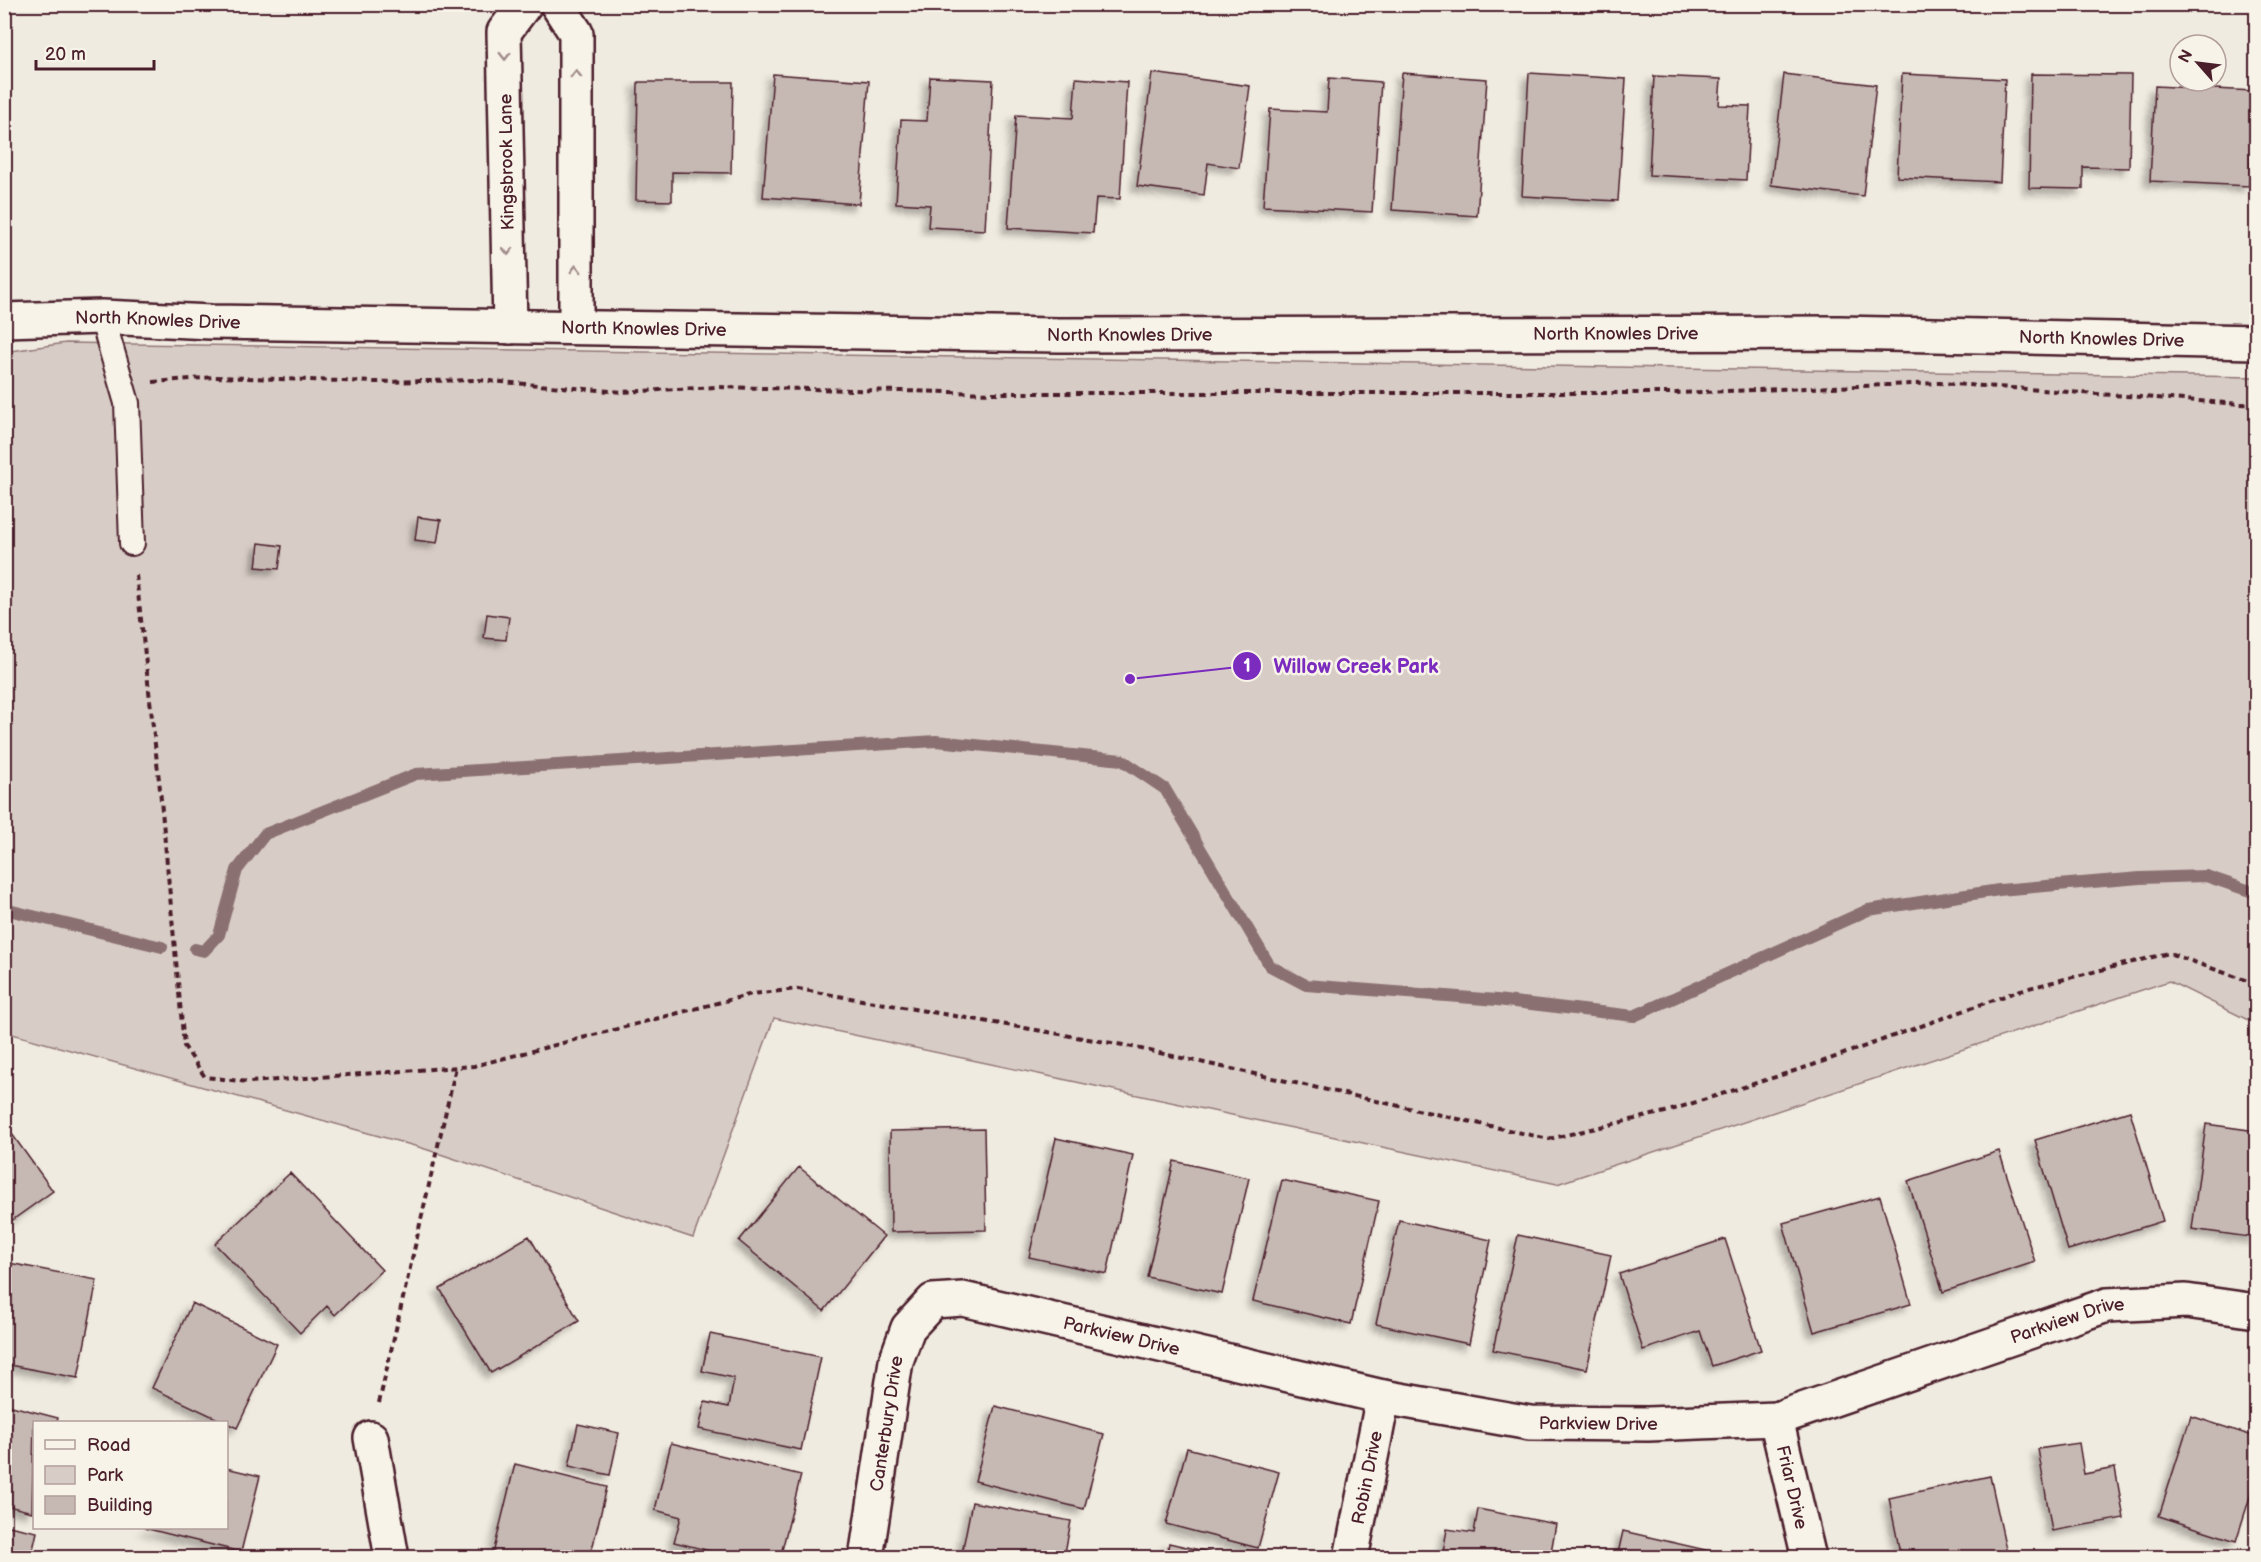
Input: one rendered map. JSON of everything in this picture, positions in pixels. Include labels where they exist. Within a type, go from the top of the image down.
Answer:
[{"type":"street","name":"Kingsbrook Lane","points":[[510,327],[504,32],[525,4]]},
{"type":"street","points":[[557,4],[576,33],[576,327]]},
{"type":"street","name":"North Knowles Drive","points":[[4,320],[102,317],[223,322],[1059,335],[1839,333],[2256,342]]},
{"type":"street","name":"Parkview Drive","points":[[933,1300],[963,1299],[1383,1397],[1530,1423],[1648,1424],[1776,1419],[2108,1305],[2186,1301],[2256,1311]]},
{"type":"street","name":"Canterbury Drive","points":[[866,1557],[896,1361],[908,1328],[933,1300]]},
{"type":"street","name":"Robin Drive","points":[[1351,1557],[1383,1397]]},
{"type":"street","name":"Friar Drive","points":[[1776,1419],[1809,1557]]},
{"type":"street","points":[[371,1438],[392,1557]]},
{"type":"lane","points":[[102,317],[127,404],[132,543]]},
{"type":"path","points":[[122,384],[215,377],[375,382],[478,380],[622,392],[716,387],[995,393],[1676,393],[1940,384],[2256,405]]},
{"type":"path","points":[[132,543],[160,789],[184,1046],[205,1077],[249,1082],[474,1066],[752,994],[798,989],[1123,1045],[1549,1139],[1665,1112],[1812,1065],[2020,990],[2169,953],[2256,984]]},
{"type":"path","points":[[371,1438],[456,1067]]},
{"type":"green space","points":[[66,343],[2256,377],[2256,1024],[2169,981],[1557,1184],[774,1018],[693,1238],[422,1148],[5,1032],[4,352]]},
{"type":"building","points":[[1152,73],[1250,86],[1239,168],[1208,163],[1204,195],[1137,186]]},
{"type":"building","points":[[1402,73],[1487,79],[1477,216],[1392,210]]},
{"type":"building","points":[[1529,73],[1626,79],[1618,201],[1522,196]]},
{"type":"building","points":[[773,74],[869,81],[859,204],[763,197]]},
{"type":"building","points":[[1784,74],[1876,85],[1863,196],[1771,185]]},
{"type":"building","points":[[1902,74],[2005,79],[2000,182],[1897,177]]},
{"type":"building","points":[[2031,74],[2131,75],[2129,168],[2083,167],[2083,189],[2029,188]]},
{"type":"building","points":[[1654,76],[1721,79],[1719,105],[1750,106],[1746,180],[1649,175]]},
{"type":"building","points":[[930,77],[993,80],[985,230],[928,227],[930,205],[896,203],[901,120],[927,121]]},
{"type":"building","points":[[1076,78],[1127,82],[1120,199],[1096,198],[1093,233],[1008,228],[1016,115],[1073,118]]},
{"type":"building","points":[[1329,78],[1381,82],[1372,212],[1263,206],[1270,109],[1327,112]]},
{"type":"building","points":[[638,82],[733,82],[731,173],[672,172],[672,201],[636,200]]},
{"type":"building","points":[[2155,86],[2168,87],[2168,93],[2228,93],[2228,90],[2254,91],[2249,186],[2150,181]]},
{"type":"building","points":[[418,517],[441,520],[437,543],[415,540]]},
{"type":"building","points":[[259,543],[282,546],[279,569],[256,567]]},
{"type":"building","points":[[487,614],[509,617],[506,640],[484,638]]},
{"type":"building","points":[[2130,1111],[2163,1221],[2068,1250],[2035,1140]]},
{"type":"building","points":[[4,1123],[53,1191],[4,1226]]},
{"type":"building","points":[[2206,1124],[2256,1131],[2256,1238],[2192,1229]]},
{"type":"building","points":[[984,1129],[986,1230],[891,1232],[890,1131]]},
{"type":"building","points":[[1056,1138],[1133,1155],[1107,1274],[1029,1257]]},
{"type":"building","points":[[1999,1151],[2035,1262],[1943,1292],[1908,1181]]},
{"type":"building","points":[[1174,1161],[1249,1178],[1222,1294],[1147,1277]]},
{"type":"building","points":[[799,1167],[884,1236],[824,1311],[739,1241]]},
{"type":"building","points":[[290,1173],[382,1270],[335,1315],[327,1306],[300,1333],[215,1244]]},
{"type":"building","points":[[1282,1180],[1379,1201],[1351,1324],[1253,1301]]},
{"type":"building","points":[[1880,1196],[1911,1304],[1814,1332],[1783,1223]]},
{"type":"building","points":[[1399,1220],[1491,1240],[1469,1344],[1376,1324]]},
{"type":"building","points":[[1518,1235],[1611,1255],[1587,1369],[1493,1350]]},
{"type":"building","points":[[529,1236],[579,1321],[491,1373],[440,1289]]},
{"type":"building","points":[[1725,1239],[1761,1350],[1712,1366],[1700,1331],[1643,1350],[1619,1274]]},
{"type":"building","points":[[4,1262],[97,1280],[78,1378],[4,1364]]},
{"type":"building","points":[[192,1303],[277,1344],[237,1428],[228,1424],[228,1421],[222,1421],[152,1388]]},
{"type":"building","points":[[710,1334],[821,1357],[801,1450],[699,1429],[705,1402],[729,1407],[734,1378],[702,1371]]},
{"type":"building","points":[[4,1404],[58,1418],[57,1421],[33,1421],[32,1512],[4,1505]]},
{"type":"building","points":[[995,1406],[1104,1434],[1084,1509],[975,1481]]},
{"type":"building","points":[[2191,1416],[2256,1437],[2256,1478],[2236,1541],[2159,1516]]},
{"type":"building","points":[[578,1424],[619,1433],[610,1475],[569,1466]]},
{"type":"building","points":[[671,1443],[801,1475],[780,1558],[738,1558],[674,1542],[681,1517],[655,1510]]},
{"type":"building","points":[[2079,1443],[2084,1474],[2115,1468],[2124,1518],[2052,1531],[2038,1449]]},
{"type":"building","points":[[1187,1448],[1279,1472],[1258,1548],[1166,1524]]},
{"type":"building","points":[[515,1464],[607,1487],[590,1558],[492,1558]]},
{"type":"building","points":[[228,1468],[260,1476],[241,1552],[148,1529],[228,1529]]},
{"type":"building","points":[[1990,1476],[2008,1558],[1901,1558],[1889,1498]]},
{"type":"building","points":[[972,1502],[1071,1521],[1064,1558],[961,1558]]},
{"type":"building","points":[[1478,1509],[1556,1524],[1550,1558],[1442,1558],[1447,1529],[1474,1533]]},
{"type":"building","points":[[4,1525],[37,1532],[31,1558],[4,1558]]},
{"type":"building","points":[[1623,1531],[1710,1551],[1709,1558],[1617,1558]]},
{"type":"building","points":[[1169,1543],[1234,1558],[1166,1558]]},
{"type":"waterway","points":[[195,949],[204,951],[219,935],[237,870],[265,834],[416,774],[936,741],[1122,760],[1165,789],[1270,966],[1306,985],[1497,1000],[1634,1016],[1868,910],[1999,890],[2140,878],[2206,876],[2256,893]]},
{"type":"waterway","points":[[4,909],[162,947]]},
{"type":"place","name":"Willow Creek Park","points":[[1130,679]]}]
